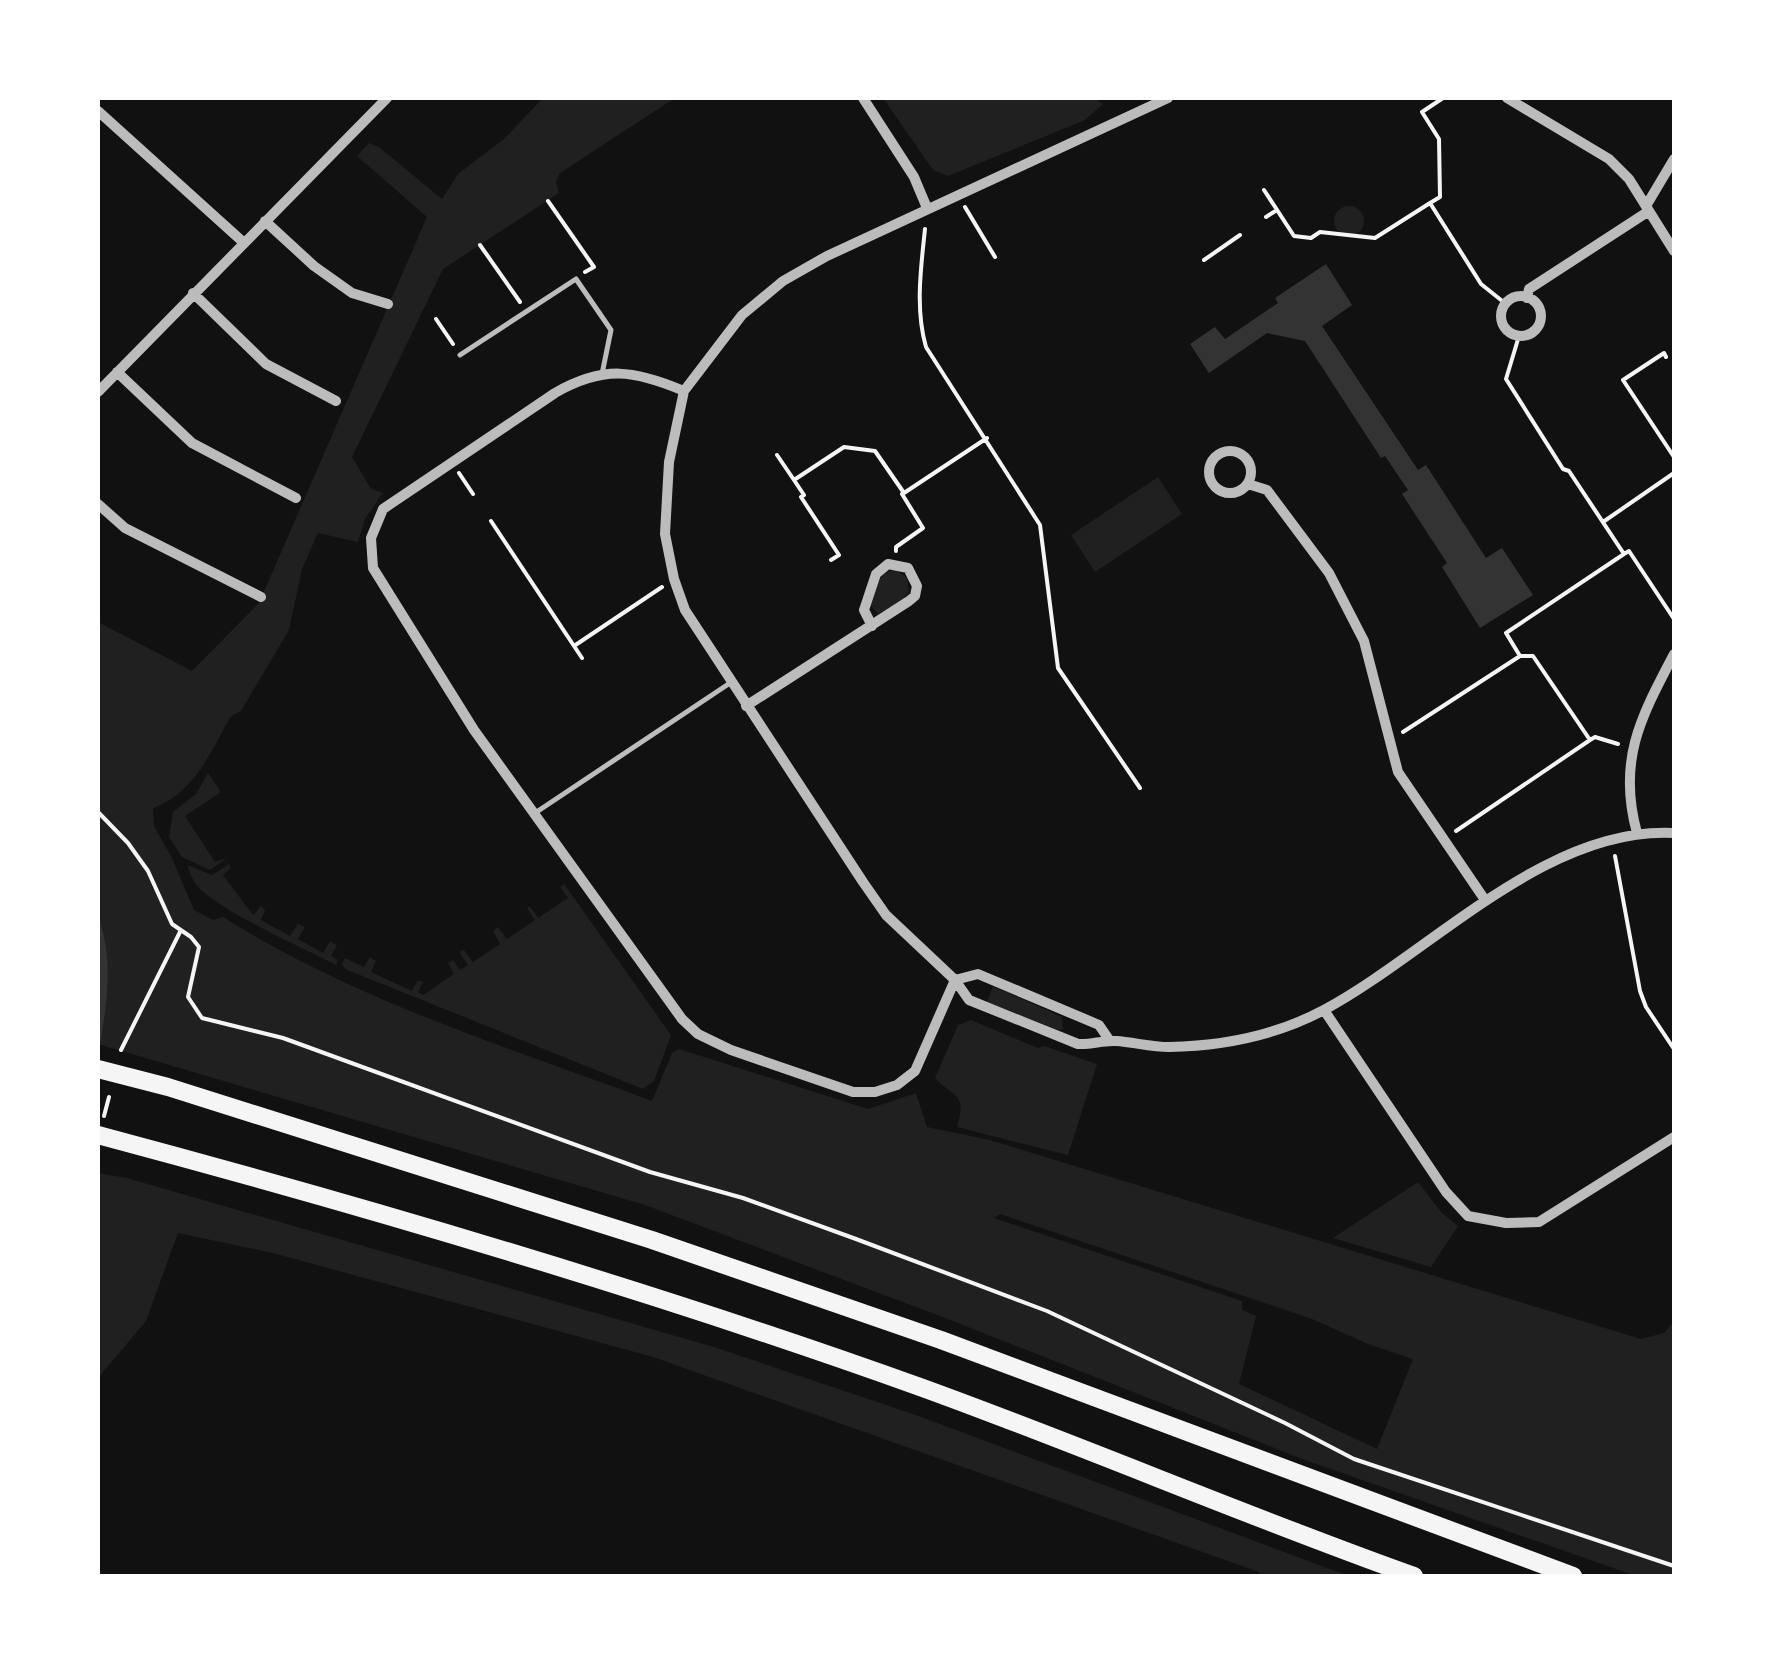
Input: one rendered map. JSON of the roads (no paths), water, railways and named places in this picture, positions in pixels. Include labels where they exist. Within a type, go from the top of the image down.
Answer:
[{"type":"highway","points":[[98,1069],[168,1087],[652,1240],[906,1327],[1573,1576]]},
{"type":"highway","points":[[100,1128],[122,1142],[445,1232],[646,1294],[921,1388],[1414,1576]]},
{"type":"street","points":[[98,392],[386,98]]},
{"type":"street","points":[[863,98],[914,176],[927,208]]},
{"type":"street","points":[[1168,98],[810,265],[742,315],[684,390],[669,462],[665,534],[685,610],[886,915],[955,980],[969,1000],[1078,1044],[1110,1040],[1165,1047],[1216,1045],[1264,1033],[1324,1010],[1528,875],[1637,832],[1674,833]]},
{"type":"street","points":[[1506,98],[1609,158],[1629,179],[1674,251]]},
{"type":"street","points":[[98,111],[243,242]]},
{"type":"street","points":[[1527,298],[1529,290],[1647,208],[1674,159]]},
{"type":"street","points":[[265,220],[314,266],[352,293],[388,304]]},
{"type":"street","points":[[193,293],[266,364],[336,401]]},
{"type":"street","points":[[1513,298],[1527,298],[1536,303],[1541,318],[1534,332],[1519,336],[1504,326],[1501,315],[1513,298]]},
{"type":"street","points":[[117,372],[192,443],[296,498]]},
{"type":"street","points":[[684,390],[644,374],[602,374],[555,393],[383,509],[371,538],[373,568],[382,588],[474,730],[682,1019],[698,1034],[731,1050],[853,1092],[885,1090],[907,1078],[922,1061],[955,980]]},
{"type":"street","points":[[1228,451],[1240,454],[1250,464],[1248,484],[1237,492],[1218,490],[1209,476],[1212,459],[1228,451]]},
{"type":"street","points":[[1248,484],[1267,490],[1329,573],[1355,619],[1370,661],[1398,772],[1485,900]]},
{"type":"street","points":[[98,504],[125,528],[260,597]]},
{"type":"street","points":[[746,706],[872,626],[915,596],[917,586],[912,574],[896,564],[881,568],[874,578],[864,610],[872,626]]},
{"type":"street","points":[[1637,832],[1628,778],[1632,747],[1642,714],[1674,654]]},
{"type":"street","points":[[955,980],[978,974],[1099,1025],[1110,1040]]},
{"type":"street","points":[[1324,1010],[1446,1192],[1468,1216],[1506,1223],[1538,1222],[1674,1133]]},
{"type":"lane","points":[[460,355],[576,279],[611,330],[602,374]]},
{"type":"lane","points":[[535,814],[730,683]]}]
